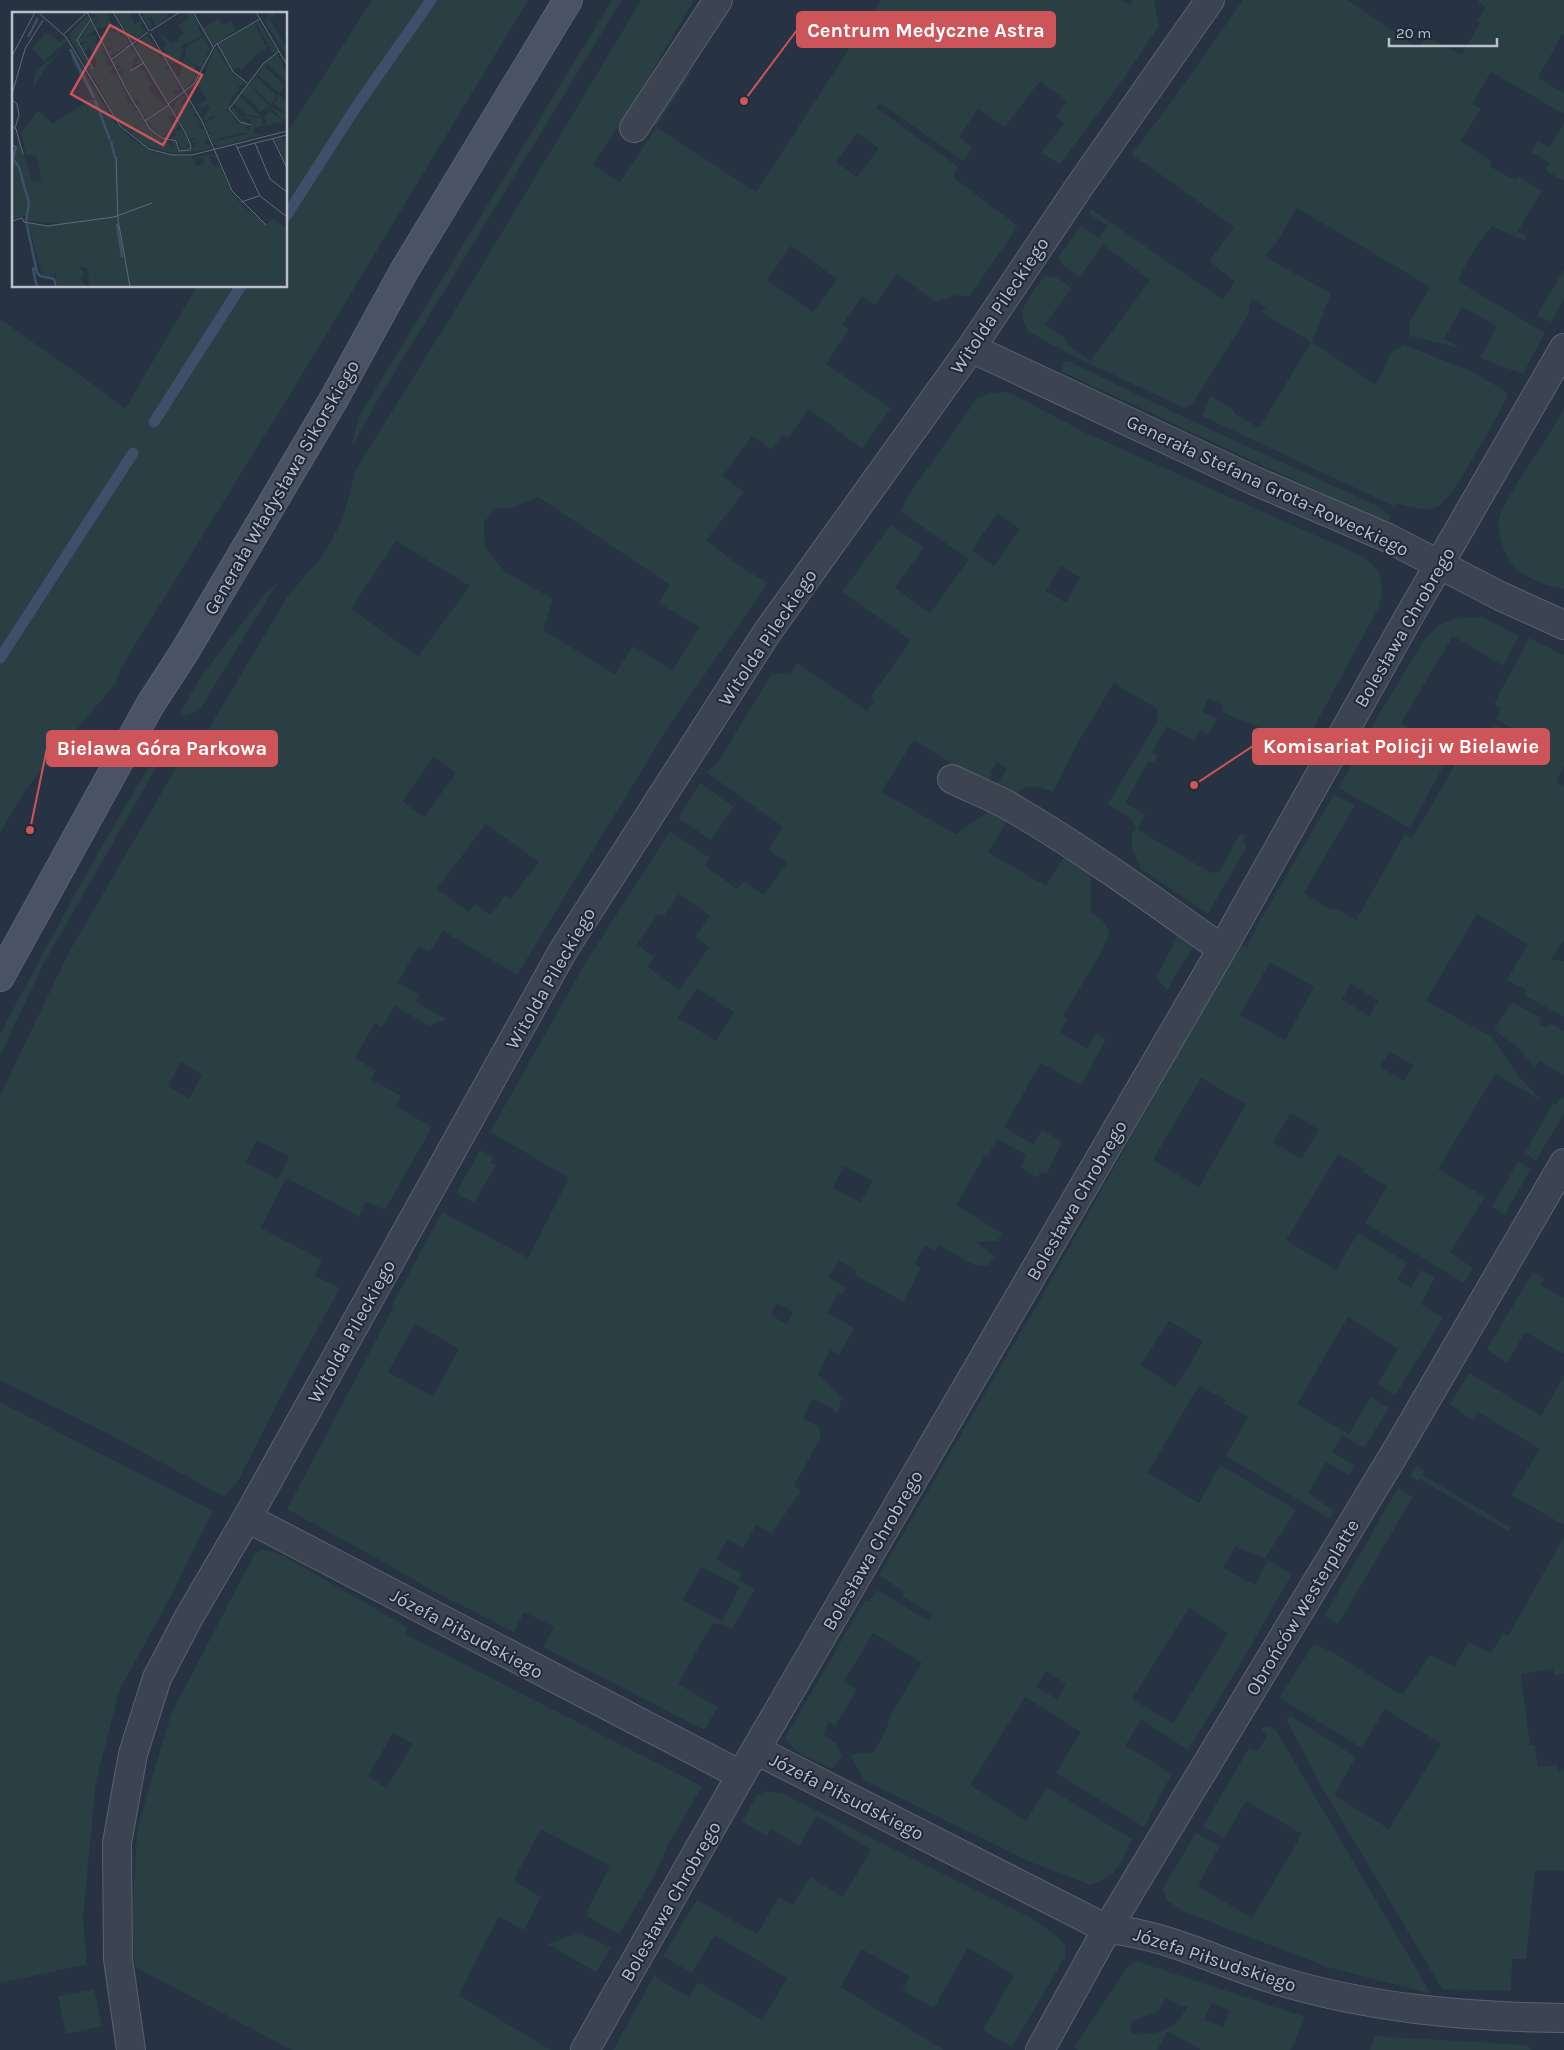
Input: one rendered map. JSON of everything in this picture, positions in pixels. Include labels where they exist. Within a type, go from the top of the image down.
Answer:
[{"type":"main road","name":"Generała Władysława Sikorskiego","points":[[0,977],[150,705],[185,651],[330,405],[404,271],[568,0]]},
{"type":"street","points":[[634,128],[718,0]]},
{"type":"street","name":"Witolda Pileckiego","points":[[131,2050],[118,1959],[117,1842],[133,1754],[157,1678],[189,1617],[247,1518],[564,949],[766,634],[971,348],[1079,186],[1210,0]]},
{"type":"street","name":"Generała Stefana Grota-Roweckiego","points":[[971,348],[1255,482],[1388,538],[1500,596],[1564,624]]},
{"type":"street","name":"Bolesława Chrobrego","points":[[585,2050],[741,1775],[1222,949],[1439,564],[1564,348]]},
{"type":"street","points":[[952,779],[1012,808],[1045,828],[1121,878],[1222,949]]},
{"type":"street","name":"Obrońców Westerplatte","points":[[1040,2050],[1107,1929],[1398,1448],[1564,1163]]},
{"type":"street","name":"Józefa Piłsudskiego","points":[[247,1518],[741,1775]]},
{"type":"street","name":"Józefa Piłsudskiego","points":[[756,1750],[1107,1929],[1130,1931],[1155,1937],[1272,1979],[1348,1999],[1450,2014],[1564,2018]]},
{"type":"green space","points":[[372,0],[528,0],[297,383],[122,666],[116,683],[26,789],[0,833],[0,319],[125,409],[196,288],[288,288],[288,131]]},
{"type":"green space","points":[[612,0],[622,0],[379,398],[351,449],[359,416]]},
{"type":"green space","points":[[641,0],[694,0],[634,102],[593,165],[620,182],[656,128],[652,122],[684,74],[691,73],[656,127],[756,192],[881,0],[1122,0],[1129,5],[1133,0],[1154,0],[1159,26],[1124,78],[1060,164],[1041,153],[1064,123],[1056,116],[1067,101],[1040,81],[1005,127],[978,109],[959,137],[973,148],[963,161],[880,103],[877,108],[958,167],[953,177],[1018,226],[969,297],[957,295],[936,302],[897,274],[875,305],[862,296],[842,325],[849,330],[826,364],[891,408],[862,449],[809,409],[789,437],[782,436],[771,450],[752,436],[723,476],[744,492],[706,541],[744,569],[768,583],[667,729],[517,975],[443,931],[430,952],[418,946],[398,983],[419,994],[416,1002],[446,1019],[429,1026],[395,1006],[382,1027],[375,1023],[355,1058],[376,1071],[371,1079],[401,1096],[396,1106],[432,1127],[385,1210],[365,1202],[359,1218],[341,1206],[286,1178],[261,1228],[322,1260],[315,1276],[340,1288],[290,1379],[239,1479],[225,1497],[101,1430],[0,1380],[0,1095],[68,954],[180,761],[190,760],[287,597],[322,556],[342,521],[355,471],[471,284]],"holes":[[[857,133],[879,148],[857,177],[836,162]],[[791,246],[837,279],[813,312],[767,280]],[[538,497],[670,585],[659,603],[699,627],[673,670],[633,646],[615,674],[543,630],[553,599],[505,572],[485,547],[484,523],[494,509],[514,507]],[[396,541],[470,586],[418,656],[351,609]],[[434,757],[456,773],[424,817],[402,801]],[[486,824],[539,862],[510,899],[505,895],[490,915],[476,904],[469,912],[437,889]],[[181,1062],[202,1075],[189,1098],[168,1086]],[[257,1140],[289,1156],[278,1179],[246,1162]]]},
{"type":"green space","points":[[1243,0],[1348,0],[1418,48],[1427,36],[1461,55],[1480,23],[1477,21],[1486,7],[1478,2],[1479,0],[1564,0],[1564,35],[1562,35],[1538,78],[1564,93],[1564,114],[1491,72],[1472,104],[1481,109],[1461,141],[1492,162],[1491,167],[1515,180],[1519,177],[1542,191],[1518,231],[1526,236],[1524,241],[1492,226],[1474,250],[1457,281],[1545,333],[1523,374],[1480,358],[1497,326],[1462,307],[1444,339],[1463,349],[1410,336],[1410,321],[1430,287],[1297,208],[1277,242],[1265,257],[1331,293],[1312,342],[1376,385],[1391,353],[1404,345],[1471,371],[1508,393],[1483,442],[1454,489],[1446,500],[1434,508],[1418,509],[1397,503],[1394,506],[1202,416],[1210,395],[1259,428],[1311,342],[1261,312],[1266,308],[1253,300],[1249,306],[1249,314],[1192,404],[1184,408],[1069,354],[1029,332],[1024,324],[1022,310],[1035,288],[1045,276],[1059,279],[1072,288],[1045,324],[1067,340],[1066,343],[1090,361],[1150,280],[1103,245],[1079,277],[1061,264],[1058,257],[1081,225],[1099,238],[1107,226],[1089,214],[1091,209],[1222,299],[1230,291],[1234,281],[1209,261],[1234,227],[1131,155],[1169,105]]},
{"type":"green space","points":[[1564,123],[1564,181],[1545,170],[1550,163],[1531,152],[1538,141],[1549,148]]},
{"type":"green space","points":[[1564,269],[1564,299],[1551,322],[1537,315]]},
{"type":"green space","points":[[1068,361],[1190,420],[1382,508],[1391,517],[1389,521],[1384,522],[1061,371],[1064,362]]},
{"type":"green space","points":[[1005,392],[1016,396],[1084,432],[1364,557],[1380,572],[1382,593],[1379,607],[1304,746],[1299,749],[1272,733],[1221,712],[1223,705],[1208,699],[1203,712],[1218,719],[1208,735],[1200,730],[1194,741],[1167,726],[1152,752],[1158,756],[1154,762],[1148,762],[1125,803],[1146,815],[1137,829],[1213,873],[1219,872],[1240,834],[1245,836],[1243,841],[1247,846],[1208,914],[1140,868],[1132,847],[1132,835],[1136,829],[1130,818],[1108,804],[1156,724],[1157,709],[1114,683],[1076,746],[1053,792],[1037,787],[1026,787],[1015,798],[991,792],[1007,769],[997,762],[990,772],[992,775],[984,789],[959,772],[948,761],[914,740],[881,792],[956,834],[989,811],[1008,820],[988,852],[1046,886],[1068,850],[1091,869],[1091,912],[1102,920],[1110,932],[1100,955],[1063,1016],[1067,1020],[1060,1032],[1087,1049],[1096,1033],[1106,1039],[1081,1085],[1041,1063],[1004,1127],[1033,1144],[1042,1130],[1062,1142],[1047,1173],[1041,1173],[1037,1178],[1021,1167],[1026,1155],[997,1139],[988,1156],[985,1155],[956,1205],[1003,1234],[997,1241],[976,1242],[996,1257],[988,1265],[976,1266],[938,1245],[935,1251],[925,1245],[915,1264],[921,1268],[903,1302],[854,1274],[856,1271],[839,1261],[829,1277],[846,1288],[842,1295],[838,1293],[827,1313],[854,1328],[839,1355],[830,1350],[818,1374],[842,1398],[837,1414],[829,1406],[812,1399],[803,1419],[819,1427],[821,1437],[794,1486],[801,1490],[772,1534],[756,1525],[743,1548],[728,1539],[716,1559],[742,1574],[739,1580],[755,1589],[732,1629],[720,1624],[712,1624],[678,1684],[718,1707],[704,1730],[543,1647],[554,1627],[524,1612],[514,1632],[427,1588],[287,1509],[442,1212],[528,1258],[569,1178],[490,1132],[584,965],[670,831],[710,858],[705,866],[737,889],[744,881],[764,895],[787,863],[768,849],[783,827],[706,772],[718,762],[771,675],[786,673],[790,675],[797,663],[867,711],[874,701],[870,698],[911,640],[842,592],[891,525],[924,547],[895,588],[930,613],[969,559],[901,512],[905,500],[977,398],[990,393]],"holes":[[[997,513],[1020,529],[994,566],[972,550]],[[1061,566],[1080,578],[1066,603],[1046,591]],[[679,894],[710,916],[695,937],[709,947],[679,990],[648,967],[654,957],[637,944],[658,914],[663,917]],[[697,988],[734,1012],[716,1041],[678,1018]],[[844,1166],[873,1181],[860,1202],[833,1188]],[[777,1303],[793,1312],[787,1324],[771,1315]],[[415,1324],[459,1349],[433,1396],[388,1372]],[[701,1567],[740,1587],[722,1621],[683,1600]]]},
{"type":"green space","points":[[1564,407],[1564,589],[1531,579],[1516,569],[1505,551],[1499,525],[1500,515],[1505,503]]},
{"type":"green space","points":[[278,582],[199,711],[184,716],[180,712],[202,675],[267,591]]},
{"type":"green space","points":[[1482,617],[1519,636],[1503,666],[1453,636],[1401,723],[1427,739],[1429,736],[1452,750],[1410,828],[1339,788],[1378,716],[1425,639],[1437,626],[1454,619]]},
{"type":"green space","points":[[1529,638],[1564,655],[1564,766],[1556,782],[1564,787],[1564,940],[1551,959],[1564,961],[1564,1017],[1524,995],[1527,990],[1507,980],[1528,944],[1477,914],[1426,1001],[1492,1037],[1517,1074],[1542,1101],[1495,1074],[1438,1169],[1485,1197],[1450,1252],[1473,1268],[1464,1283],[1365,1223],[1387,1186],[1363,1172],[1364,1169],[1338,1154],[1286,1240],[1336,1270],[1358,1233],[1408,1263],[1397,1280],[1411,1288],[1421,1270],[1435,1278],[1421,1304],[1443,1318],[1395,1396],[1378,1384],[1398,1349],[1348,1317],[1297,1404],[1349,1434],[1370,1397],[1389,1408],[1364,1448],[1342,1435],[1333,1452],[1354,1465],[1349,1475],[1326,1462],[1308,1493],[1334,1511],[1330,1519],[1226,1456],[1248,1417],[1224,1403],[1225,1400],[1199,1385],[1148,1473],[1199,1503],[1220,1465],[1296,1510],[1266,1557],[1292,1574],[1188,1750],[1141,1719],[1125,1746],[1155,1763],[1171,1775],[1144,1827],[1056,1773],[1081,1732],[1025,1697],[970,1785],[1026,1821],[1047,1787],[1132,1839],[1118,1868],[1108,1877],[1090,1885],[1028,1861],[864,1780],[850,1754],[874,1752],[885,1732],[892,1712],[922,1663],[873,1633],[844,1681],[857,1690],[835,1726],[829,1721],[823,1735],[837,1744],[842,1756],[832,1769],[800,1753],[785,1738],[865,1600],[869,1602],[877,1590],[929,1621],[932,1614],[902,1596],[904,1592],[879,1575],[1045,1291],[1173,1062],[1242,945],[1247,947],[1258,924],[1334,794],[1355,805],[1304,893],[1331,910],[1333,907],[1356,920],[1405,834],[1412,838],[1473,734],[1481,729],[1489,731],[1495,725],[1515,735],[1518,731],[1496,719],[1501,709],[1494,704]],"holes":[[[1270,962],[1314,987],[1285,1040],[1240,1015]],[[1351,984],[1378,1001],[1369,1016],[1342,999]],[[1389,1052],[1413,1065],[1404,1081],[1380,1067]],[[1201,1078],[1246,1104],[1199,1187],[1153,1160]],[[1291,1113],[1319,1130],[1301,1159],[1273,1142]],[[1169,1321],[1203,1341],[1174,1387],[1141,1365]],[[1235,1546],[1268,1560],[1255,1585],[1223,1568]],[[1189,1608],[1228,1633],[1173,1723],[1132,1699]],[[1046,1671],[1066,1684],[1057,1699],[1037,1687]]]},
{"type":"green space","points":[[172,731],[179,747],[164,754],[45,961],[0,1056],[0,1034],[104,843]]},
{"type":"green space","points":[[700,783],[734,807],[711,840],[678,818]]},
{"type":"green space","points":[[1181,930],[1196,942],[1167,990],[1156,977]]},
{"type":"green space","points":[[1514,1003],[1541,1018],[1540,1024],[1546,1028],[1551,1024],[1564,1031],[1564,1076],[1540,1061],[1535,1067],[1516,1046],[1494,1030],[1508,1008]]},
{"type":"green space","points":[[1564,1096],[1564,1113],[1536,1161],[1525,1153],[1553,1103],[1557,1105]]},
{"type":"green space","points":[[480,1150],[494,1157],[491,1163],[496,1165],[474,1203],[456,1193]]},
{"type":"green space","points":[[1518,1161],[1531,1169],[1505,1214],[1492,1207]]},
{"type":"green space","points":[[1533,1272],[1544,1278],[1541,1285],[1564,1298],[1564,1354],[1525,1332],[1507,1363],[1487,1349]]},
{"type":"green space","points":[[1469,1373],[1541,1416],[1564,1376],[1564,1525],[1511,1495],[1540,1449],[1478,1412],[1473,1421],[1450,1404]]},
{"type":"green space","points":[[0,1402],[213,1511],[171,1596],[119,1691],[96,1782],[83,1917],[87,1964],[0,1983]]},
{"type":"green space","points":[[1416,1466],[1425,1471],[1422,1475],[1510,1527],[1508,1531],[1420,1479],[1418,1481],[1410,1476]]},
{"type":"green space","points":[[1398,1488],[1413,1497],[1338,1624],[1324,1616]]},
{"type":"green space","points":[[1564,1537],[1564,1674],[1554,1676],[1553,1669],[1521,1674],[1530,1745],[1535,1745],[1538,1767],[1557,1765],[1558,1771],[1564,1770],[1564,1871],[1540,1870],[1535,1872],[1526,1959],[1512,1959],[1511,1991],[1442,1989],[1320,1784],[1286,1719],[1291,1716],[1356,1757],[1334,1795],[1389,1829],[1441,1744],[1385,1709],[1362,1748],[1279,1698],[1315,1644],[1333,1652],[1397,1693],[1403,1694],[1430,1655],[1455,1666],[1469,1642],[1491,1653],[1503,1633],[1508,1636]]},
{"type":"green space","points":[[261,1550],[271,1551],[284,1556],[407,1627],[405,1634],[702,1786],[669,1843],[653,1879],[619,1934],[587,1916],[588,1909],[610,1866],[541,1829],[513,1881],[541,1897],[524,1930],[499,1916],[459,1995],[551,2050],[292,2050],[135,1967],[132,1925],[137,1833],[140,1819],[171,1714],[254,1555]],"holes":[[[393,1733],[413,1744],[386,1788],[368,1776]]]},
{"type":"green space","points":[[1269,1726],[1276,1730],[1431,1994],[1327,1967],[1182,1911],[1168,1901],[1162,1890],[1196,1832],[1219,1847],[1198,1886],[1252,1918],[1302,1834],[1246,1801],[1224,1839],[1203,1826],[1249,1748],[1257,1751],[1267,1736],[1262,1730],[1263,1727]]},
{"type":"green space","points":[[766,1791],[782,1793],[1032,1918],[1062,1940],[1065,1946],[1065,1957],[1012,2047],[983,2030],[1014,1975],[968,1948],[934,2008],[902,1990],[910,1977],[862,1949],[840,1987],[944,2050],[613,2050],[654,1976],[689,1997],[698,1982],[762,2020],[787,1978],[715,1935],[692,1973],[663,1956],[697,1900],[757,1934],[779,1897],[793,1905],[810,1877],[843,1897],[871,1850],[817,1816],[799,1846],[771,1829],[767,1836],[742,1821],[757,1795]]},
{"type":"green space","points":[[579,1933],[611,1947],[596,1972],[547,1944]]},
{"type":"green space","points":[[1136,1961],[1305,2017],[1291,2050],[1201,2050],[1168,2031],[1157,2050],[1078,2050],[1074,2048],[1128,1966]],"holes":[[[1166,1998],[1181,2006],[1188,2006],[1178,2021],[1161,2031],[1149,2034],[1132,2034],[1131,2022],[1158,2012]],[[1212,2003],[1229,2010],[1223,2027],[1204,2020]]]},
{"type":"green space","points":[[94,1989],[102,2026],[66,2034],[58,1996]]},
{"type":"green space","points":[[1375,2036],[1527,2045],[1532,2050],[1370,2050]]},
{"type":"waterway","points":[[288,213],[356,107],[431,0]]},
{"type":"waterway","points":[[154,422],[240,288]]},
{"type":"waterway","points":[[0,658],[133,453]]},
{"type":"place","name":"Centrum Medyczne Astra","points":[[744,101]]},
{"type":"place","name":"Komisariat Policji w Bielawie","points":[[1194,785]]},
{"type":"place","name":"Bielawa Góra Parkowa","points":[[30,830]]}]
